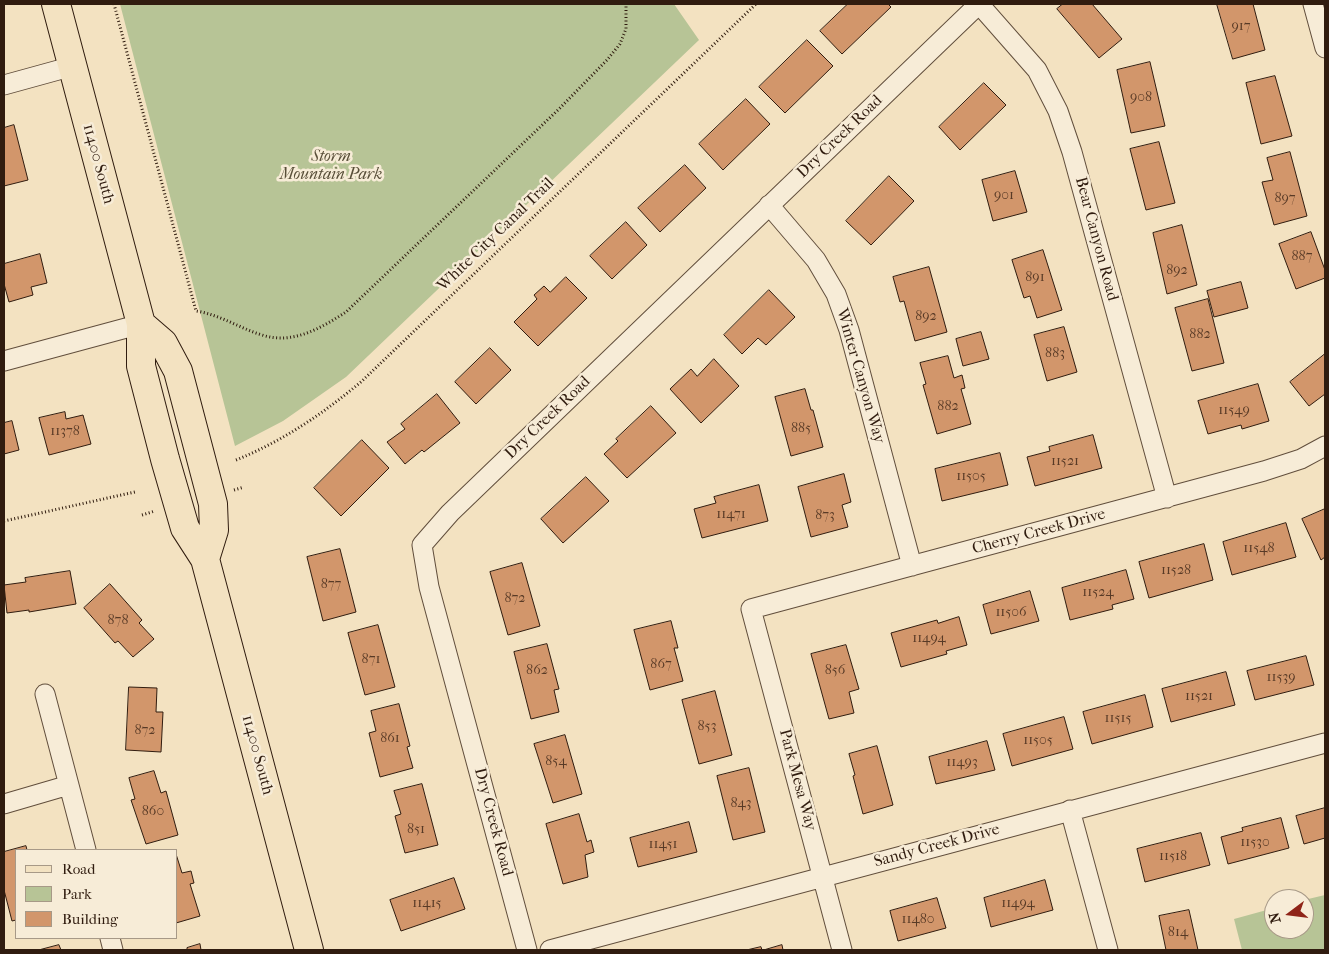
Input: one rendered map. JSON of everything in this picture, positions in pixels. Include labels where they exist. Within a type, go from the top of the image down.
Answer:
[{"type":"main road","name":"11400 South","points":[[56,4],[141,324],[141,366],[164,459],[185,528],[205,559],[309,950]]},
{"type":"main road","points":[[141,324],[163,343],[172,356],[180,381],[213,504],[214,530],[205,559]]},
{"type":"street","name":"Dry Creek Road","points":[[527,950],[424,567],[422,545],[458,506],[979,4]]},
{"type":"street","name":"Bear Canyon Road","points":[[979,4],[1037,70],[1058,111],[1072,152],[1167,498]]},
{"type":"street","points":[[1313,4],[1325,48]]},
{"type":"street","points":[[4,86],[73,66]]},
{"type":"street","name":"Winter Canyon Way","points":[[769,205],[816,260],[836,294],[849,330],[912,566]]},
{"type":"street","points":[[4,361],[141,324]]},
{"type":"street","name":"Cherry Creek Drive","points":[[751,609],[1264,471],[1301,459],[1325,446]]},
{"type":"street","name":"Park Mesa Way","points":[[751,609],[842,950]]},
{"type":"street","points":[[45,694],[86,849]]},
{"type":"street","name":"Sandy Creek Drive","points":[[550,950],[1325,743]]},
{"type":"street","points":[[4,804],[69,786]]},
{"type":"street","points":[[1070,810],[1108,950]]},
{"type":"path","points":[[114,4],[196,311],[214,314],[262,335],[291,339],[327,323],[346,312],[559,109],[620,44],[628,22],[626,4]]},
{"type":"path","name":"White City Canal Trail","points":[[236,460],[296,430],[339,400],[362,381],[756,4]]},
{"type":"path","points":[[4,521],[136,492]]},
{"type":"green space","name":"Storm Mountain Park","points":[[120,4],[674,4],[699,40],[346,377],[283,421],[235,446]]},
{"type":"green space","points":[[1325,895],[1325,950],[1242,950],[1234,919],[1264,911],[1264,939],[1314,939],[1314,898]]},
{"type":"building","points":[[848,4],[888,4],[891,7],[842,54],[820,31]]},
{"type":"building","points":[[1063,4],[1092,4],[1122,39],[1099,58],[1057,9]]},
{"type":"building","points":[[1217,4],[1253,4],[1265,50],[1233,59]]},
{"type":"building","points":[[807,40],[833,66],[785,113],[759,87]]},
{"type":"building","points":[[1150,62],[1165,126],[1131,133],[1117,70]]},
{"type":"building","points":[[1275,76],[1292,136],[1261,144],[1246,83]]},
{"type":"building","points":[[984,83],[1006,105],[960,150],[939,127]]},
{"type":"building","points":[[746,99],[770,124],[723,170],[699,144]]},
{"type":"building","points":[[14,125],[28,180],[4,186],[4,128]]},
{"type":"building","points":[[1159,142],[1175,203],[1146,210],[1130,149]]},
{"type":"building","points":[[1290,152],[1307,216],[1274,225],[1262,182],[1273,180],[1267,158]]},
{"type":"building","points":[[685,165],[706,188],[660,232],[638,208]]},
{"type":"building","points":[[1015,171],[1027,212],[993,221],[982,180]]},
{"type":"building","points":[[889,176],[914,201],[871,245],[846,221]]},
{"type":"building","points":[[626,222],[647,245],[612,279],[590,256]]},
{"type":"building","points":[[1182,225],[1197,285],[1167,294],[1153,233]]},
{"type":"building","points":[[1311,232],[1325,270],[1325,278],[1296,289],[1279,244]]},
{"type":"building","points":[[1043,250],[1062,310],[1037,318],[1030,296],[1024,298],[1012,260]]},
{"type":"building","points":[[40,254],[47,283],[31,287],[33,295],[9,302],[4,284],[4,264]]},
{"type":"building","points":[[929,267],[947,332],[915,341],[904,301],[900,302],[893,277]]},
{"type":"building","points":[[566,277],[587,298],[538,346],[514,322],[537,299],[534,295],[544,286],[550,292]]},
{"type":"building","points":[[1241,282],[1248,308],[1214,317],[1207,291]]},
{"type":"building","points":[[769,290],[795,317],[766,345],[758,338],[742,354],[724,335]]},
{"type":"building","points":[[1208,299],[1224,363],[1192,371],[1175,308]]},
{"type":"building","points":[[1064,327],[1077,372],[1047,381],[1034,335]]},
{"type":"building","points":[[981,332],[989,359],[963,366],[956,339]]},
{"type":"building","points":[[490,348],[511,370],[476,404],[455,382]]},
{"type":"building","points":[[1325,354],[1325,394],[1309,406],[1290,382]]},
{"type":"building","points":[[948,356],[954,378],[962,375],[965,388],[961,389],[971,424],[937,434],[923,385],[926,384],[920,363]]},
{"type":"building","points":[[714,359],[739,386],[701,423],[670,389],[691,369],[697,376]]},
{"type":"building","points":[[1258,384],[1269,421],[1242,429],[1241,425],[1208,434],[1198,401]]},
{"type":"building","points":[[805,389],[823,447],[791,456],[775,397]]},
{"type":"building","points":[[437,394],[460,423],[424,452],[422,450],[405,464],[387,442],[405,429],[401,424]]},
{"type":"building","points":[[651,406],[676,433],[627,478],[604,454],[618,441],[616,439]]},
{"type":"building","points":[[65,412],[66,419],[83,415],[91,444],[49,455],[39,418]]},
{"type":"building","points":[[12,421],[19,450],[4,454],[4,423]]},
{"type":"building","points":[[1093,435],[1102,468],[1035,486],[1027,457],[1050,451],[1049,447]]},
{"type":"building","points":[[362,440],[389,468],[341,516],[314,488]]},
{"type":"building","points":[[1000,453],[1008,485],[942,501],[935,469]]},
{"type":"building","points":[[844,474],[851,502],[842,505],[848,527],[811,537],[798,487]]},
{"type":"building","points":[[586,477],[609,501],[563,543],[541,519]]},
{"type":"building","points":[[759,485],[768,521],[702,538],[694,509],[716,503],[714,497]]},
{"type":"building","points":[[1325,509],[1325,557],[1321,560],[1302,519]]},
{"type":"building","points":[[1286,523],[1296,557],[1232,575],[1223,542]]},
{"type":"building","points":[[1204,544],[1213,580],[1149,598],[1139,562]]},
{"type":"building","points":[[340,549],[356,612],[323,621],[307,557]]},
{"type":"building","points":[[522,563],[540,626],[508,635],[490,572]]},
{"type":"building","points":[[1126,570],[1134,599],[1112,605],[1113,609],[1070,620],[1062,588]]},
{"type":"building","points":[[70,571],[76,604],[29,612],[29,610],[7,613],[4,585],[26,582],[25,578]]},
{"type":"building","points":[[110,584],[142,620],[139,623],[154,639],[133,657],[118,641],[115,643],[84,608]]},
{"type":"building","points":[[1030,591],[1039,621],[991,634],[983,605]]},
{"type":"building","points":[[959,617],[967,645],[946,651],[947,654],[901,667],[891,633],[937,620],[938,623]]},
{"type":"building","points":[[671,621],[678,648],[674,648],[683,681],[650,690],[634,630]]},
{"type":"building","points":[[378,625],[395,687],[365,695],[348,633]]},
{"type":"building","points":[[547,644],[559,689],[554,690],[559,712],[531,719],[514,652]]},
{"type":"building","points":[[846,645],[859,689],[849,692],[854,713],[829,719],[811,654]]},
{"type":"building","points":[[1306,656],[1314,685],[1255,700],[1247,671]]},
{"type":"building","points":[[1226,672],[1235,705],[1171,722],[1162,689]]},
{"type":"building","points":[[129,687],[157,688],[156,712],[163,712],[161,752],[126,750]]},
{"type":"building","points":[[715,691],[732,755],[699,764],[682,700]]},
{"type":"building","points":[[1145,695],[1153,727],[1092,744],[1083,712]]},
{"type":"building","points":[[399,704],[410,746],[407,747],[413,768],[380,777],[369,733],[376,731],[371,711]]},
{"type":"building","points":[[1064,717],[1073,749],[1012,766],[1003,734]]},
{"type":"building","points":[[565,735],[582,794],[553,803],[534,744]]},
{"type":"building","points":[[987,741],[995,770],[936,784],[929,757]]},
{"type":"building","points":[[877,746],[893,805],[863,814],[849,754]]},
{"type":"building","points":[[749,768],[765,832],[733,840],[717,776]]},
{"type":"building","points":[[154,771],[161,793],[166,791],[178,835],[146,844],[131,800],[135,799],[129,778]]},
{"type":"building","points":[[422,784],[438,845],[405,853],[395,816],[401,814],[394,791]]},
{"type":"building","points":[[1325,808],[1325,838],[1304,844],[1296,816]]},
{"type":"building","points":[[579,814],[587,842],[591,840],[594,852],[585,855],[588,877],[563,884],[546,824]]},
{"type":"building","points":[[1281,818],[1289,848],[1228,864],[1221,837],[1243,831],[1242,828]]},
{"type":"building","points":[[689,822],[697,852],[638,867],[630,838]]},
{"type":"building","points":[[1201,833],[1210,865],[1145,882],[1137,849]]},
{"type":"building","points":[[26,846],[27,849],[15,849]]},
{"type":"building","points":[[15,849],[15,920],[12,921],[4,890],[4,852]]},
{"type":"building","points":[[178,860],[182,873],[191,871],[194,883],[190,884],[200,916],[178,922]]},
{"type":"building","points":[[454,878],[465,909],[401,931],[390,900]]},
{"type":"building","points":[[1045,880],[1053,910],[991,927],[984,898]]},
{"type":"building","points":[[937,898],[946,928],[898,941],[890,911]]},
{"type":"building","points":[[1189,910],[1198,950],[1166,950],[1159,916]]},
{"type":"building","points":[[200,944],[201,950],[187,950],[187,948]]},
{"type":"building","points":[[59,945],[61,950],[39,950]]},
{"type":"building","points":[[782,945],[783,950],[764,950]]},
{"type":"building","points":[[761,947],[762,950],[747,950]]}]
